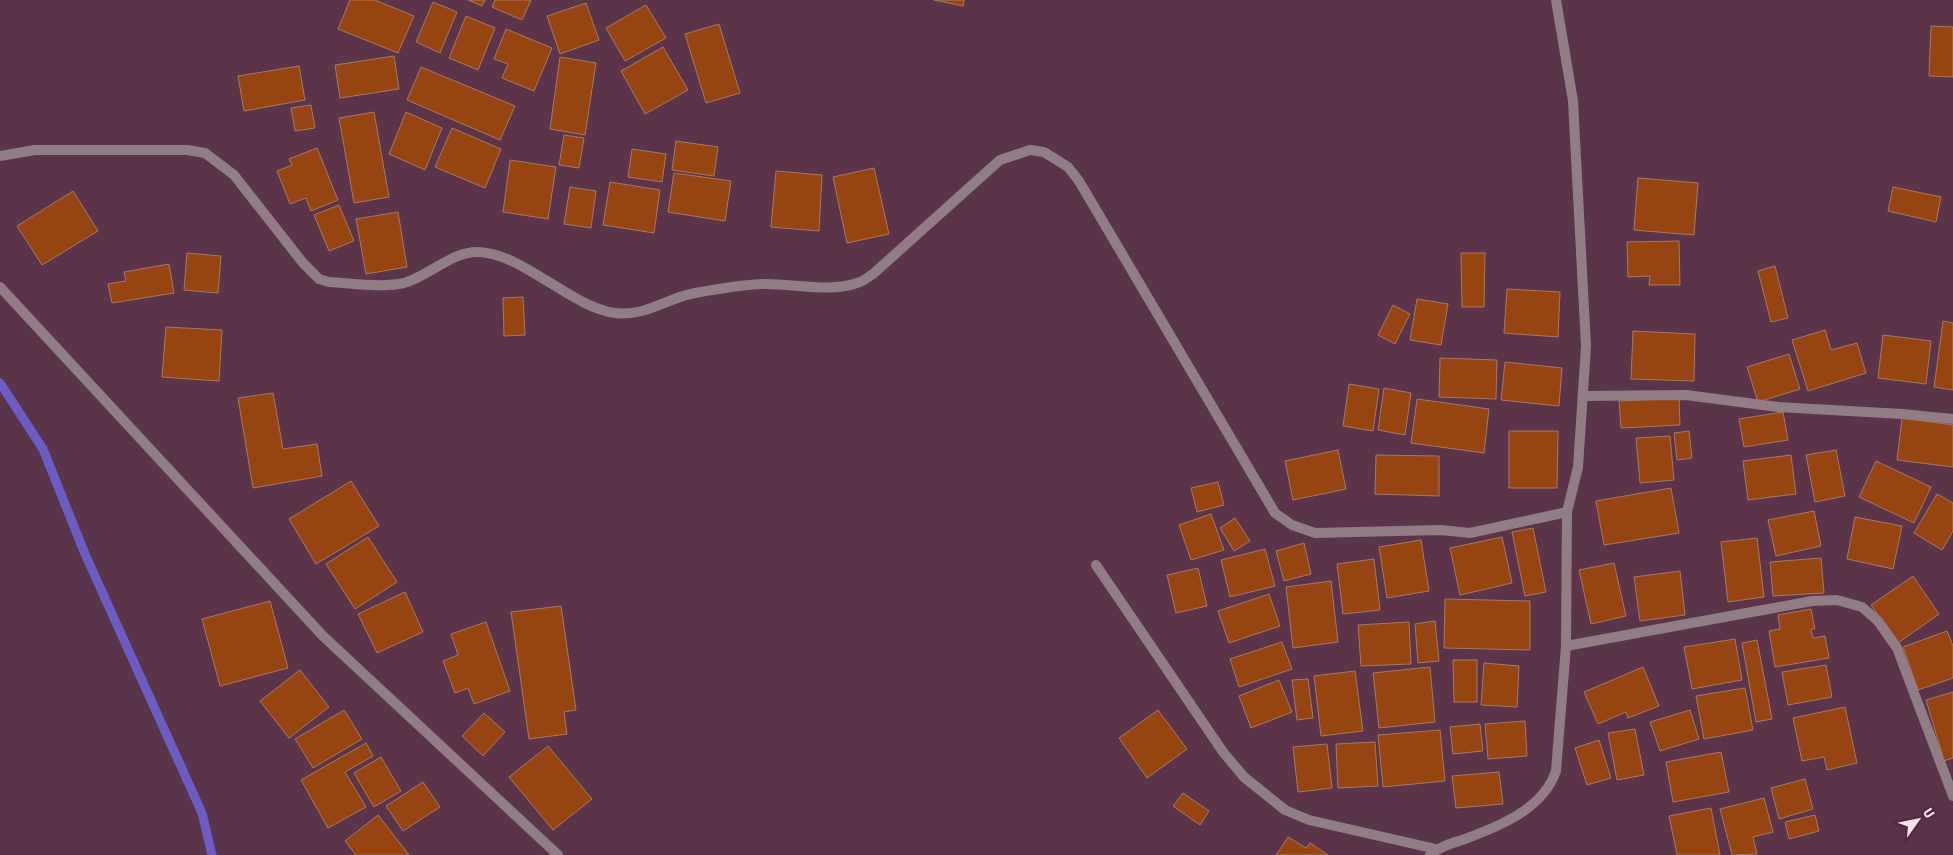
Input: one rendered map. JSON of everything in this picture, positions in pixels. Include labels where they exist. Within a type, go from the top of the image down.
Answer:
[{"type":"street","points":[[1096,565],[1223,752],[1244,777],[1262,794],[1285,810],[1309,820],[1433,852],[1524,812],[1539,800],[1551,785],[1556,771],[1566,646],[1567,512],[1578,467],[1586,346],[1574,101],[1556,0]]},
{"type":"street","points":[[0,156],[11,152],[43,150],[187,150],[205,153],[234,175],[303,263],[319,279],[329,282],[396,284],[414,279],[461,255],[476,252],[492,254],[590,305],[614,313],[652,310],[692,293],[725,288],[763,284],[843,286],[858,283],[873,274],[1000,160],[1030,150],[1044,152],[1068,167],[1079,181],[1275,513],[1292,525],[1315,533],[1441,530],[1470,533],[1567,512]]},
{"type":"street","points":[[0,287],[323,636],[558,855]]},
{"type":"street","points":[[1584,396],[1686,396],[1778,407],[1953,419]]},
{"type":"street","points":[[1566,646],[1812,601],[1837,600],[1862,607],[1878,621],[1897,648],[1953,796]]},
{"type":"building","points":[[350,0],[375,0],[414,16],[398,53],[338,29]]},
{"type":"building","points":[[468,0],[485,0],[482,6]]},
{"type":"building","points":[[495,0],[531,0],[522,20],[492,7]]},
{"type":"building","points":[[934,0],[964,0],[963,6]]},
{"type":"building","points":[[433,2],[457,12],[440,53],[416,42]]},
{"type":"building","points":[[586,3],[599,40],[560,54],[547,16]]},
{"type":"building","points":[[646,5],[666,38],[625,61],[606,28]]},
{"type":"building","points":[[466,16],[495,28],[478,70],[449,58]]},
{"type":"building","points":[[719,24],[740,93],[706,103],[685,34]]},
{"type":"building","points":[[1931,26],[1953,27],[1953,77],[1929,76]]},
{"type":"building","points":[[506,29],[552,48],[534,91],[502,78],[508,64],[494,59]]},
{"type":"building","points":[[663,47],[688,90],[645,114],[621,71]]},
{"type":"building","points":[[394,56],[399,89],[340,98],[335,65]]},
{"type":"building","points":[[560,57],[596,63],[585,135],[550,129]]},
{"type":"building","points":[[299,66],[305,100],[244,111],[238,76]]},
{"type":"building","points":[[421,67],[515,106],[500,140],[407,100]]},
{"type":"building","points":[[311,105],[315,128],[295,131],[291,108]]},
{"type":"building","points":[[374,112],[389,197],[354,203],[339,118]]},
{"type":"building","points":[[406,112],[442,128],[425,170],[389,154]]},
{"type":"building","points":[[452,128],[501,149],[485,188],[435,167]]},
{"type":"building","points":[[564,135],[584,138],[579,168],[559,165]]},
{"type":"building","points":[[676,141],[718,147],[714,176],[672,170]]},
{"type":"building","points":[[317,148],[338,200],[311,211],[306,198],[290,204],[277,171],[292,165],[289,159]]},
{"type":"building","points":[[632,149],[666,154],[662,182],[628,177]]},
{"type":"building","points":[[510,160],[556,167],[548,219],[503,212]]},
{"type":"building","points":[[874,168],[889,234],[847,243],[833,177]]},
{"type":"building","points":[[776,171],[822,175],[819,231],[771,227]]},
{"type":"building","points":[[674,173],[731,181],[725,221],[668,212]]},
{"type":"building","points":[[1638,178],[1698,183],[1694,235],[1634,230]]},
{"type":"building","points":[[610,182],[660,190],[654,233],[603,225]]},
{"type":"building","points":[[570,187],[596,191],[591,228],[564,224]]},
{"type":"building","points":[[1893,187],[1941,197],[1936,222],[1888,211]]},
{"type":"building","points":[[73,191],[98,231],[42,265],[17,226]]},
{"type":"building","points":[[339,205],[354,241],[329,251],[314,215]]},
{"type":"building","points":[[398,212],[407,267],[366,274],[356,219]]},
{"type":"building","points":[[1679,241],[1680,285],[1649,285],[1650,276],[1628,277],[1627,242]]},
{"type":"building","points":[[187,253],[221,256],[218,293],[184,290]]},
{"type":"building","points":[[1461,253],[1485,253],[1484,307],[1462,307]]},
{"type":"building","points":[[169,264],[174,293],[112,303],[108,284],[126,281],[124,272]]},
{"type":"building","points":[[1775,266],[1788,318],[1771,322],[1758,271]]},
{"type":"building","points":[[1507,289],[1560,292],[1558,337],[1504,333]]},
{"type":"building","points":[[523,297],[525,335],[504,336],[503,298]]},
{"type":"building","points":[[1417,299],[1448,304],[1441,345],[1410,340]]},
{"type":"building","points":[[1393,305],[1410,314],[1395,344],[1378,335]]},
{"type":"building","points":[[1943,321],[1953,323],[1953,390],[1934,387]]},
{"type":"building","points":[[166,327],[222,330],[219,381],[162,377]]},
{"type":"building","points":[[1825,330],[1831,350],[1857,343],[1866,373],[1808,391],[1792,340]]},
{"type":"building","points":[[1633,331],[1695,334],[1694,381],[1631,379]]},
{"type":"building","points":[[1883,335],[1931,341],[1926,384],[1878,378]]},
{"type":"building","points":[[1789,354],[1800,389],[1758,402],[1747,367]]},
{"type":"building","points":[[1440,358],[1497,360],[1496,399],[1439,397]]},
{"type":"building","points":[[1505,362],[1562,368],[1559,406],[1501,400]]},
{"type":"building","points":[[1349,384],[1379,389],[1373,431],[1343,426]]},
{"type":"building","points":[[1384,388],[1411,393],[1405,435],[1378,430]]},
{"type":"building","points":[[273,393],[283,449],[317,444],[322,476],[253,488],[238,398]]},
{"type":"building","points":[[1679,398],[1680,425],[1621,428],[1619,401]]},
{"type":"building","points":[[1417,399],[1489,409],[1484,453],[1411,443]]},
{"type":"building","points":[[1783,412],[1788,440],[1744,447],[1739,419]]},
{"type":"building","points":[[1902,418],[1953,425],[1953,467],[1897,460]]},
{"type":"building","points":[[1509,431],[1558,431],[1557,488],[1509,488]]},
{"type":"building","points":[[1689,431],[1692,458],[1677,460],[1674,433]]},
{"type":"building","points":[[1670,436],[1674,480],[1640,483],[1636,438]]},
{"type":"building","points":[[1338,450],[1346,489],[1293,500],[1285,461]]},
{"type":"building","points":[[1836,450],[1845,496],[1815,502],[1806,455]]},
{"type":"building","points":[[1376,455],[1439,456],[1439,496],[1375,494]]},
{"type":"building","points":[[1791,455],[1796,494],[1748,500],[1743,461]]},
{"type":"building","points":[[1876,461],[1931,487],[1914,523],[1859,497]]},
{"type":"building","points":[[351,481],[379,526],[316,564],[289,519]]},
{"type":"building","points":[[1218,482],[1224,505],[1197,512],[1191,488]]},
{"type":"building","points":[[1671,488],[1679,533],[1604,545],[1596,501]]},
{"type":"building","points":[[1937,494],[1953,503],[1953,531],[1942,550],[1914,533]]},
{"type":"building","points":[[1814,511],[1821,546],[1776,556],[1768,520]]},
{"type":"building","points":[[1211,514],[1224,550],[1191,560],[1179,525]]},
{"type":"building","points":[[1855,517],[1902,526],[1893,569],[1847,559]]},
{"type":"building","points":[[1235,518],[1250,541],[1234,551],[1220,528]]},
{"type":"building","points":[[1533,528],[1546,592],[1525,596],[1512,532]]},
{"type":"building","points":[[368,537],[397,582],[355,609],[326,564]]},
{"type":"building","points":[[1502,537],[1512,583],[1460,595],[1450,548]]},
{"type":"building","points":[[1757,538],[1764,597],[1728,602],[1721,542]]},
{"type":"building","points":[[1421,540],[1429,591],[1387,598],[1379,547]]},
{"type":"building","points":[[1304,543],[1311,574],[1284,581],[1276,551]]},
{"type":"building","points":[[1265,549],[1275,586],[1230,597],[1221,560]]},
{"type":"building","points":[[1821,558],[1824,593],[1773,596],[1770,562]]},
{"type":"building","points":[[1374,559],[1380,610],[1343,614],[1337,564]]},
{"type":"building","points":[[1614,563],[1626,616],[1591,624],[1579,570]]},
{"type":"building","points":[[1198,568],[1207,606],[1176,613],[1167,575]]},
{"type":"building","points":[[1680,571],[1685,615],[1640,621],[1634,577]]},
{"type":"building","points":[[1913,576],[1939,614],[1898,643],[1871,605]]},
{"type":"building","points":[[1331,581],[1338,642],[1293,648],[1286,587]]},
{"type":"building","points":[[405,592],[423,632],[377,653],[358,614]]},
{"type":"building","points":[[1269,594],[1280,626],[1229,643],[1218,611]]},
{"type":"building","points":[[1445,599],[1530,601],[1530,650],[1444,648]]},
{"type":"building","points":[[270,601],[288,668],[220,686],[202,619]]},
{"type":"building","points":[[561,606],[576,710],[564,712],[567,734],[529,739],[511,612]]},
{"type":"building","points":[[1811,609],[1815,629],[1811,629],[1813,638],[1825,636],[1829,658],[1775,667],[1769,631],[1780,629],[1778,615]]},
{"type":"building","points":[[1435,621],[1439,661],[1418,663],[1415,624]]},
{"type":"building","points":[[486,622],[510,691],[474,704],[468,688],[455,693],[443,661],[458,655],[451,634]]},
{"type":"building","points":[[1409,622],[1411,664],[1361,666],[1358,625]]},
{"type":"building","points":[[1947,631],[1953,646],[1953,678],[1918,690],[1903,647]]},
{"type":"building","points":[[1735,639],[1742,680],[1692,689],[1684,647]]},
{"type":"building","points":[[1757,640],[1772,719],[1756,722],[1742,643]]},
{"type":"building","points":[[1282,642],[1292,669],[1239,687],[1230,659]]},
{"type":"building","points":[[1453,660],[1477,660],[1477,702],[1454,702]]},
{"type":"building","points":[[1484,663],[1519,666],[1517,707],[1481,705]]},
{"type":"building","points":[[1826,665],[1832,697],[1788,705],[1782,672]]},
{"type":"building","points":[[1430,667],[1435,722],[1379,728],[1373,673]]},
{"type":"building","points":[[1643,667],[1659,706],[1628,718],[1626,712],[1598,724],[1584,692]]},
{"type":"building","points":[[300,670],[329,707],[289,738],[260,701]]},
{"type":"building","points":[[1355,671],[1363,731],[1321,736],[1314,676]]},
{"type":"building","points":[[1308,679],[1313,718],[1297,720],[1292,680]]},
{"type":"building","points":[[1279,680],[1292,712],[1251,728],[1239,696]]},
{"type":"building","points":[[1745,688],[1753,730],[1704,739],[1696,696]]},
{"type":"building","points":[[1953,692],[1953,758],[1944,761],[1926,700]]},
{"type":"building","points":[[1845,707],[1857,763],[1827,770],[1824,757],[1802,761],[1793,718]]},
{"type":"building","points":[[344,710],[362,739],[313,768],[295,739]]},
{"type":"building","points":[[1158,710],[1187,749],[1147,778],[1119,738]]},
{"type":"building","points":[[1690,710],[1699,739],[1660,751],[1650,722]]},
{"type":"building","points":[[484,713],[505,732],[483,756],[462,736]]},
{"type":"building","points":[[1525,721],[1527,756],[1488,759],[1485,724]]},
{"type":"building","points":[[1480,724],[1483,751],[1453,754],[1450,727]]},
{"type":"building","points":[[1635,729],[1644,775],[1617,780],[1608,733]]},
{"type":"building","points":[[1440,730],[1445,781],[1383,787],[1378,735]]},
{"type":"building","points":[[1599,740],[1611,778],[1587,785],[1575,748]]},
{"type":"building","points":[[1375,742],[1378,786],[1338,788],[1336,744]]},
{"type":"building","points":[[366,743],[373,756],[345,772],[366,807],[328,828],[301,780]]},
{"type":"building","points":[[1327,744],[1332,788],[1298,792],[1293,747]]},
{"type":"building","points":[[548,746],[592,799],[553,830],[509,777]]},
{"type":"building","points":[[1721,752],[1729,792],[1673,802],[1666,762]]},
{"type":"building","points":[[381,757],[401,791],[374,807],[354,773]]},
{"type":"building","points":[[1499,772],[1503,804],[1456,808],[1452,776]]},
{"type":"building","points":[[1805,779],[1813,809],[1779,819],[1771,788]]},
{"type":"building","points":[[423,782],[440,807],[403,831],[386,806]]},
{"type":"building","points":[[1183,793],[1209,811],[1200,825],[1173,806]]},
{"type":"building","points":[[1764,798],[1773,832],[1753,837],[1757,854],[1732,855],[1720,809]]},
{"type":"building","points":[[1711,808],[1720,855],[1677,855],[1669,816]]},
{"type":"building","points":[[378,815],[409,855],[356,855],[345,841]]},
{"type":"building","points":[[1815,815],[1819,831],[1789,839],[1785,822]]},
{"type":"building","points":[[1288,837],[1306,848],[1310,843],[1328,855],[1276,855]]},
{"type":"waterway","points":[[0,383],[43,449],[85,554],[202,813],[212,855]]}]
